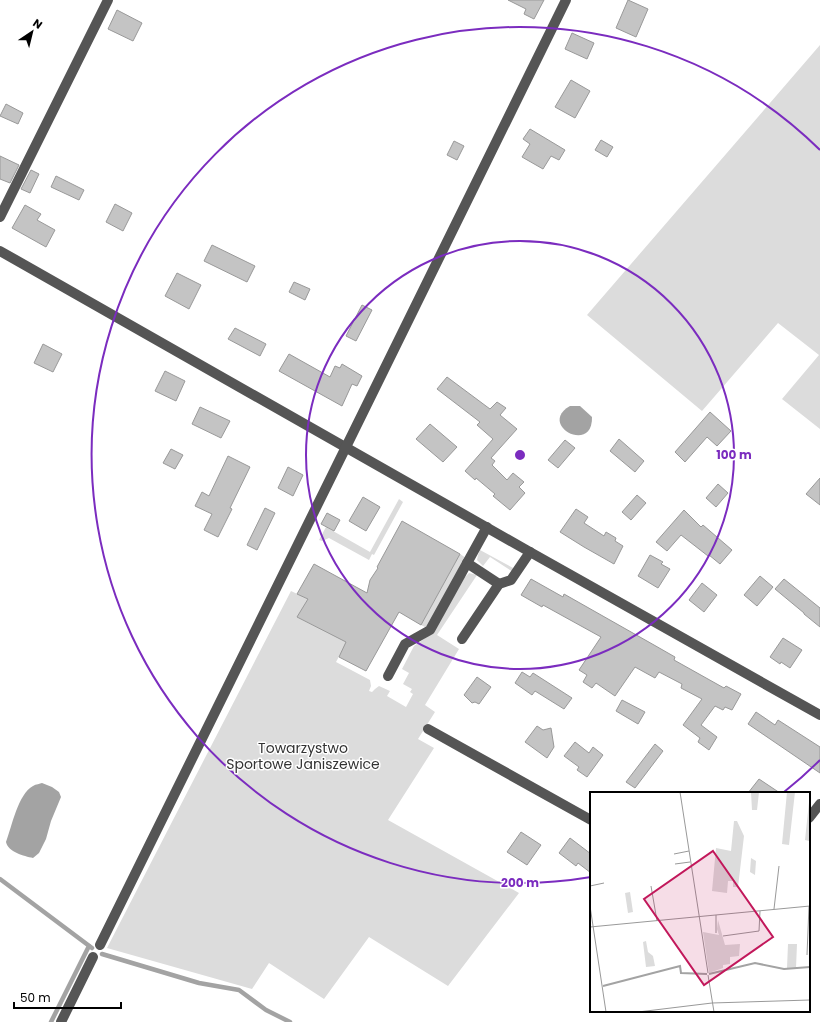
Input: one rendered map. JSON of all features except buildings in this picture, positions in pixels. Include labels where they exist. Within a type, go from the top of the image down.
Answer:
[{"type":"street","points":[[0,217],[108,0]]},
{"type":"street","points":[[100,944],[566,0]]},
{"type":"street","points":[[0,251],[487,528],[820,715]]},
{"type":"street","points":[[388,676],[405,644],[430,630],[487,528]]},
{"type":"street","points":[[462,639],[499,584],[511,580],[530,552]]},
{"type":"street","points":[[467,563],[499,584]]},
{"type":"street","points":[[428,729],[590,819]]},
{"type":"street","points":[[810,817],[820,804]]},
{"type":"street","points":[[61,1022],[93,957]]},
{"type":"green space","points":[[820,45],[820,429],[782,399],[819,355],[778,323],[702,411],[587,315]]},
{"type":"green space","points":[[399,499],[403,502],[374,555],[372,554],[369,560],[329,538],[322,541],[319,540],[326,527],[370,552]]},
{"type":"green space","points":[[480,550],[515,569],[513,572],[490,557],[483,566],[477,560]]},
{"type":"green space","points":[[460,554],[466,558],[429,626],[425,627],[421,625]]},
{"type":"green space","name":"Towarzystwo Sportowe Janiszewice","points":[[469,573],[477,575],[437,635],[459,649],[425,705],[435,712],[418,739],[434,748],[388,820],[519,893],[448,986],[369,937],[324,999],[269,963],[252,989],[107,948],[291,591],[308,599],[298,617],[347,642],[336,662],[370,680],[371,686],[369,691],[372,692],[379,686],[390,691],[387,696],[406,707],[413,694],[410,692],[412,689],[403,684],[409,673],[402,669],[414,646],[434,632],[464,578]]},
{"type":"shaded area","points":[[570,406],[580,406],[592,417],[590,428],[584,434],[577,435],[569,433],[563,428],[560,421],[562,413]]},
{"type":"shaded area","points":[[42,783],[59,792],[61,797],[51,821],[46,839],[39,853],[33,858],[13,851],[6,842],[16,811],[23,796],[33,786]]},
{"type":"waterway","points":[[0,879],[92,948]]},
{"type":"waterway","points":[[51,1022],[89,946]]},
{"type":"waterway","points":[[102,954],[199,983],[239,990],[266,1010],[290,1022]]}]
